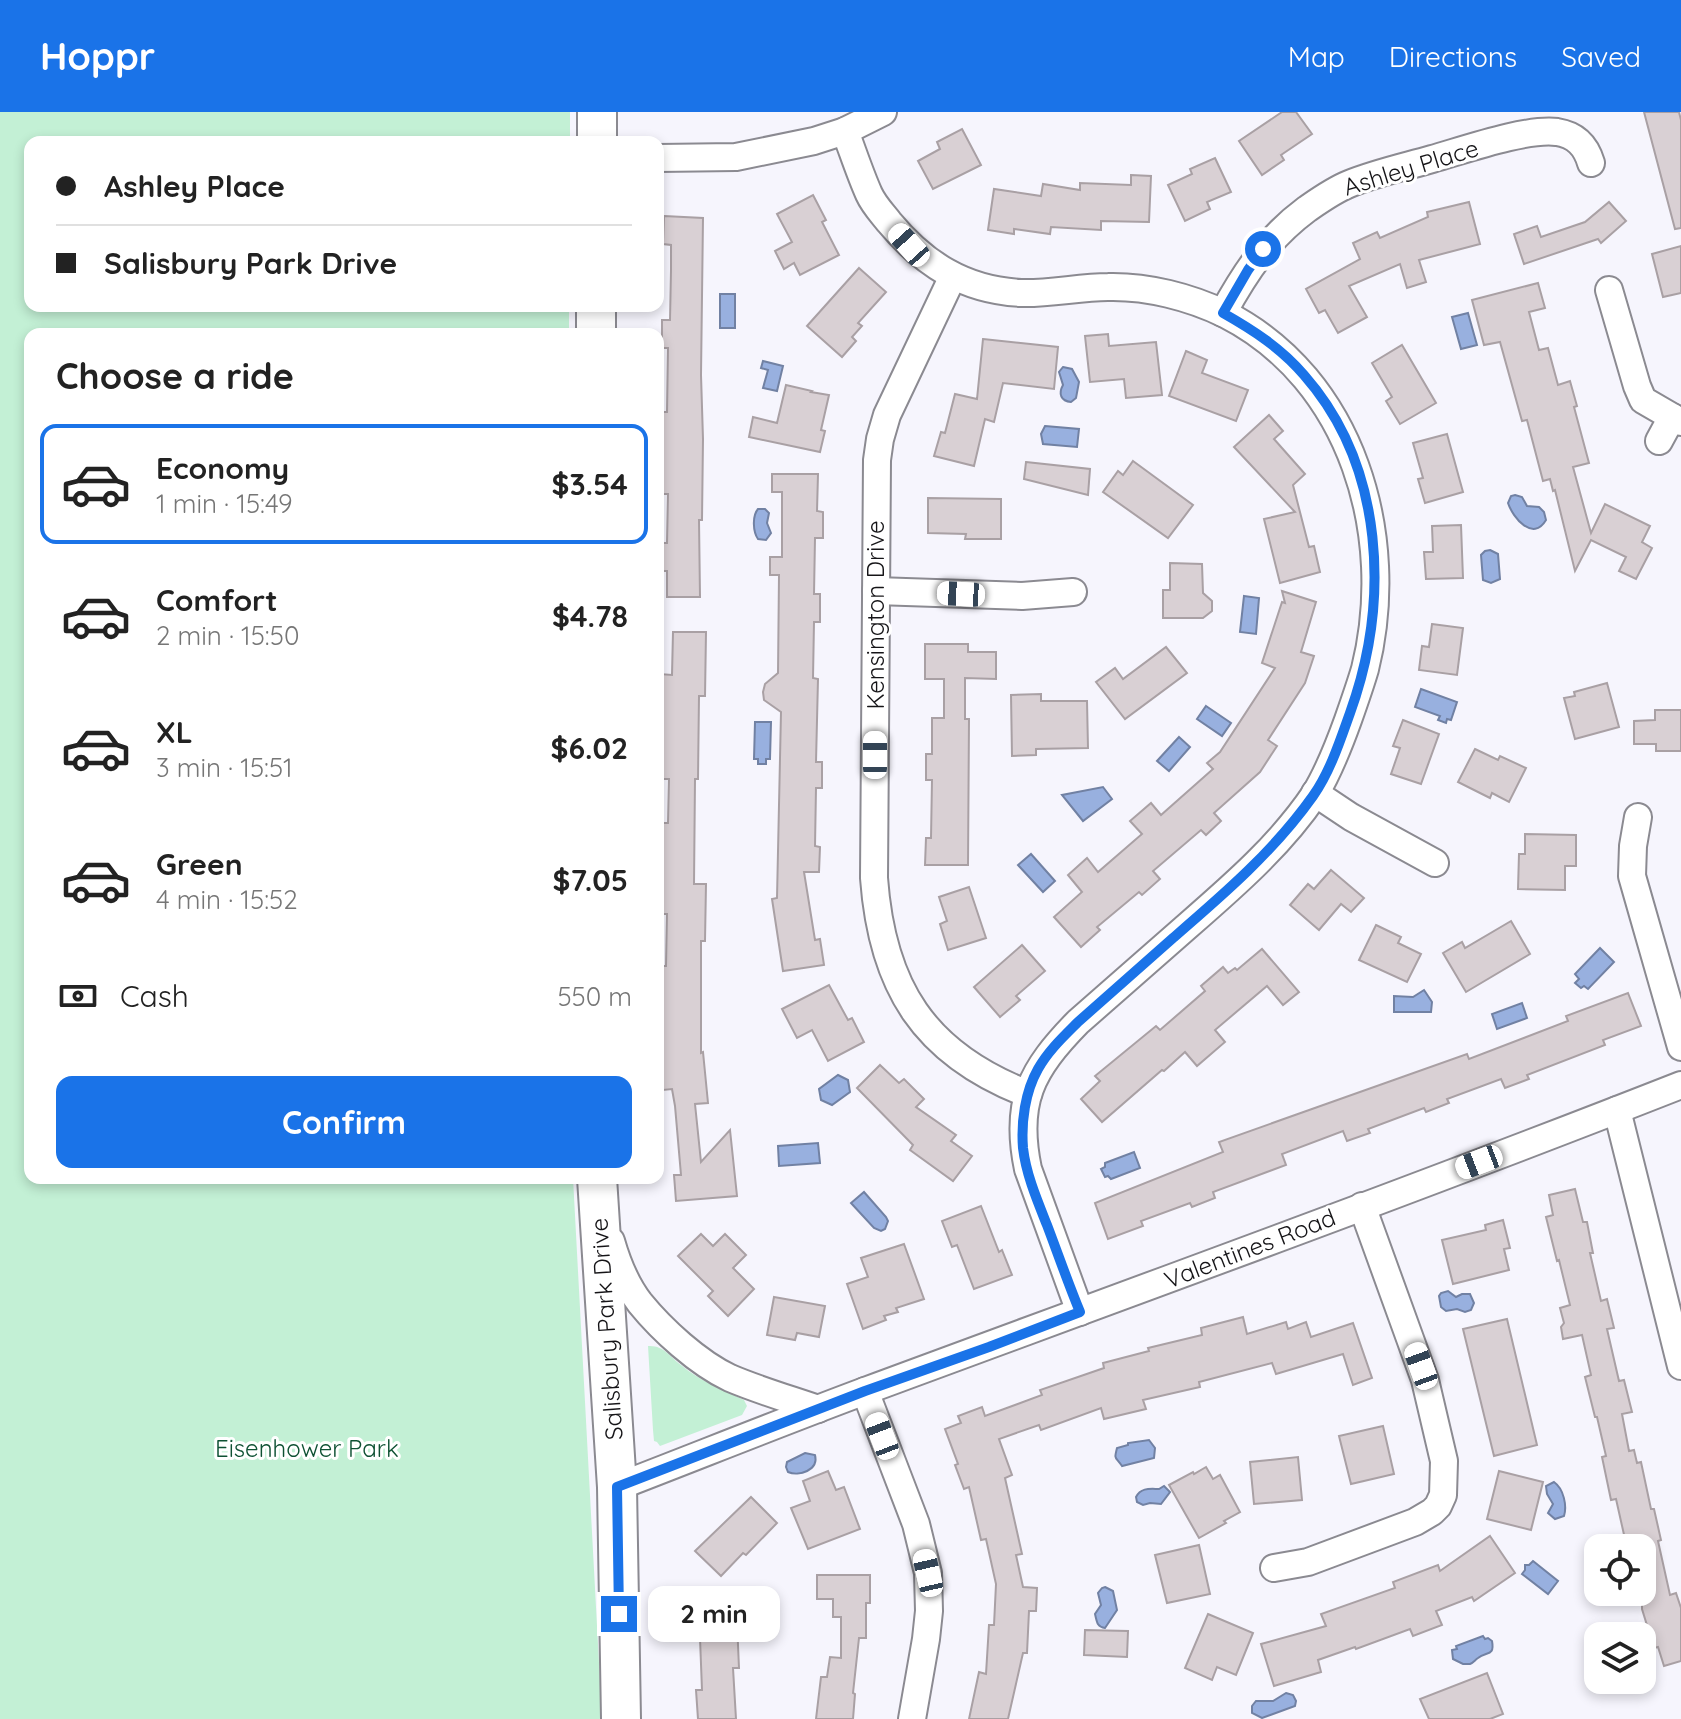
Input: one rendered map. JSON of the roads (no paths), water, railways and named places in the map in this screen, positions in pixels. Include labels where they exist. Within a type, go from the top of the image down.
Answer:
[{"type":"main road","points":[[597,112],[597,136]]},
{"type":"main road","name":"Salisbury Park Drive","points":[[598,1187],[617,1487],[621,1719]]},
{"type":"street","points":[[664,158],[736,157],[814,141],[845,131],[883,112]]},
{"type":"street","points":[[845,131],[874,204],[909,245],[927,261],[953,276],[982,286],[1022,293],[1108,287],[1168,294],[1223,313],[1276,347],[1321,395],[1350,450],[1370,520],[1375,588],[1365,667],[1343,733],[1315,793],[1274,845],[1238,882],[1055,1045],[1037,1070],[1028,1094],[1023,1125],[1023,1148],[1028,1169],[1080,1312]]},
{"type":"street","name":"Ashley Place","points":[[1223,313],[1248,270],[1284,227],[1348,184],[1541,132],[1567,134],[1577,139],[1584,146],[1591,163]]},
{"type":"street","name":"Kensington Drive","points":[[953,276],[892,404],[880,439],[876,480],[876,906],[886,956],[919,1017],[937,1039],[959,1057],[1001,1083],[1028,1094]]},
{"type":"street","points":[[1609,290],[1643,400],[1677,419],[1659,441]]},
{"type":"street","points":[[876,591],[1022,596],[1073,592]]},
{"type":"street","points":[[1315,793],[1351,817],[1435,863]]},
{"type":"street","points":[[1638,817],[1632,876],[1681,1047]]},
{"type":"street","name":"Valentines Road","points":[[617,1487],[1681,1085]]},
{"type":"street","points":[[1617,1110],[1681,1366]]},
{"type":"street","points":[[598,1187],[618,1263],[638,1301],[680,1344],[703,1363],[730,1378],[818,1409]]},
{"type":"street","points":[[1274,1568],[1308,1562],[1415,1522],[1432,1512],[1443,1495],[1444,1461],[1425,1380],[1362,1206]]},
{"type":"street","points":[[865,1391],[916,1524],[928,1573],[926,1639],[912,1719]]},
{"type":"water","points":[[720,294],[735,294],[735,328],[720,328]]},
{"type":"water","points":[[1468,313],[1477,345],[1461,349],[1452,317]]},
{"type":"water","points":[[763,361],[783,366],[777,391],[763,388],[768,370],[761,368]]},
{"type":"water","points":[[1063,367],[1072,369],[1079,382],[1076,398],[1071,402],[1063,399],[1061,394],[1063,385],[1059,372]]},
{"type":"water","points":[[1045,426],[1079,429],[1077,447],[1043,444],[1041,434]]},
{"type":"water","points":[[1515,495],[1522,497],[1527,506],[1539,507],[1544,512],[1546,520],[1541,526],[1530,528],[1519,521],[1508,503]]},
{"type":"water","points":[[758,509],[769,513],[767,523],[771,533],[766,540],[758,539],[755,532],[754,520]]},
{"type":"water","points":[[1490,550],[1498,554],[1500,579],[1491,583],[1483,580],[1481,555]]},
{"type":"water","points":[[1244,596],[1259,598],[1256,634],[1240,632]]},
{"type":"water","points":[[1421,689],[1457,702],[1451,720],[1447,719],[1446,723],[1438,720],[1440,716],[1415,707]]},
{"type":"water","points":[[1206,706],[1231,723],[1222,736],[1197,719]]},
{"type":"water","points":[[755,722],[771,722],[770,759],[766,759],[766,764],[758,764],[758,759],[754,759]]},
{"type":"water","points":[[1179,737],[1190,747],[1169,771],[1157,761]]},
{"type":"water","points":[[1103,787],[1112,799],[1083,821],[1062,795]]},
{"type":"water","points":[[1031,854],[1055,881],[1043,892],[1018,865]]},
{"type":"water","points":[[1600,948],[1614,962],[1588,989],[1584,986],[1581,988],[1575,983],[1579,979],[1575,974]]},
{"type":"water","points":[[1424,990],[1432,1002],[1431,1012],[1394,1012],[1394,996],[1413,997]]},
{"type":"water","points":[[1522,1003],[1527,1018],[1497,1029],[1492,1014]]},
{"type":"water","points":[[838,1075],[848,1080],[850,1092],[832,1105],[821,1100],[819,1089]]},
{"type":"water","points":[[818,1143],[820,1163],[779,1166],[778,1146]]},
{"type":"water","points":[[1134,1152],[1140,1168],[1111,1179],[1105,1177],[1101,1169],[1105,1163]]},
{"type":"water","points":[[864,1192],[888,1221],[881,1231],[874,1228],[851,1203]]},
{"type":"water","points":[[1448,1291],[1456,1297],[1470,1294],[1474,1303],[1471,1310],[1446,1311],[1441,1307],[1439,1296]]},
{"type":"water","points":[[1149,1440],[1155,1448],[1154,1458],[1122,1466],[1116,1458],[1117,1448]]},
{"type":"water","points":[[805,1453],[815,1455],[814,1465],[802,1473],[788,1472],[787,1462]]},
{"type":"water","points":[[1554,1482],[1562,1493],[1565,1507],[1564,1516],[1555,1519],[1548,1513],[1553,1504],[1546,1486]]},
{"type":"water","points":[[1164,1486],[1170,1492],[1161,1504],[1143,1505],[1137,1502],[1136,1497],[1146,1489]]},
{"type":"water","points":[[1533,1561],[1558,1581],[1548,1594],[1522,1574],[1525,1565]]},
{"type":"water","points":[[1105,1587],[1113,1591],[1117,1610],[1105,1628],[1099,1625],[1095,1614],[1101,1605],[1098,1593]]},
{"type":"water","points":[[1483,1636],[1492,1641],[1491,1652],[1470,1664],[1453,1659],[1452,1650],[1457,1649],[1456,1646]]},
{"type":"water","points":[[1286,1693],[1293,1695],[1295,1706],[1262,1718],[1252,1713],[1256,1701],[1273,1701]]},
{"type":"park label","name":"Eisenhower Park","points":[[307,1449]]}]
